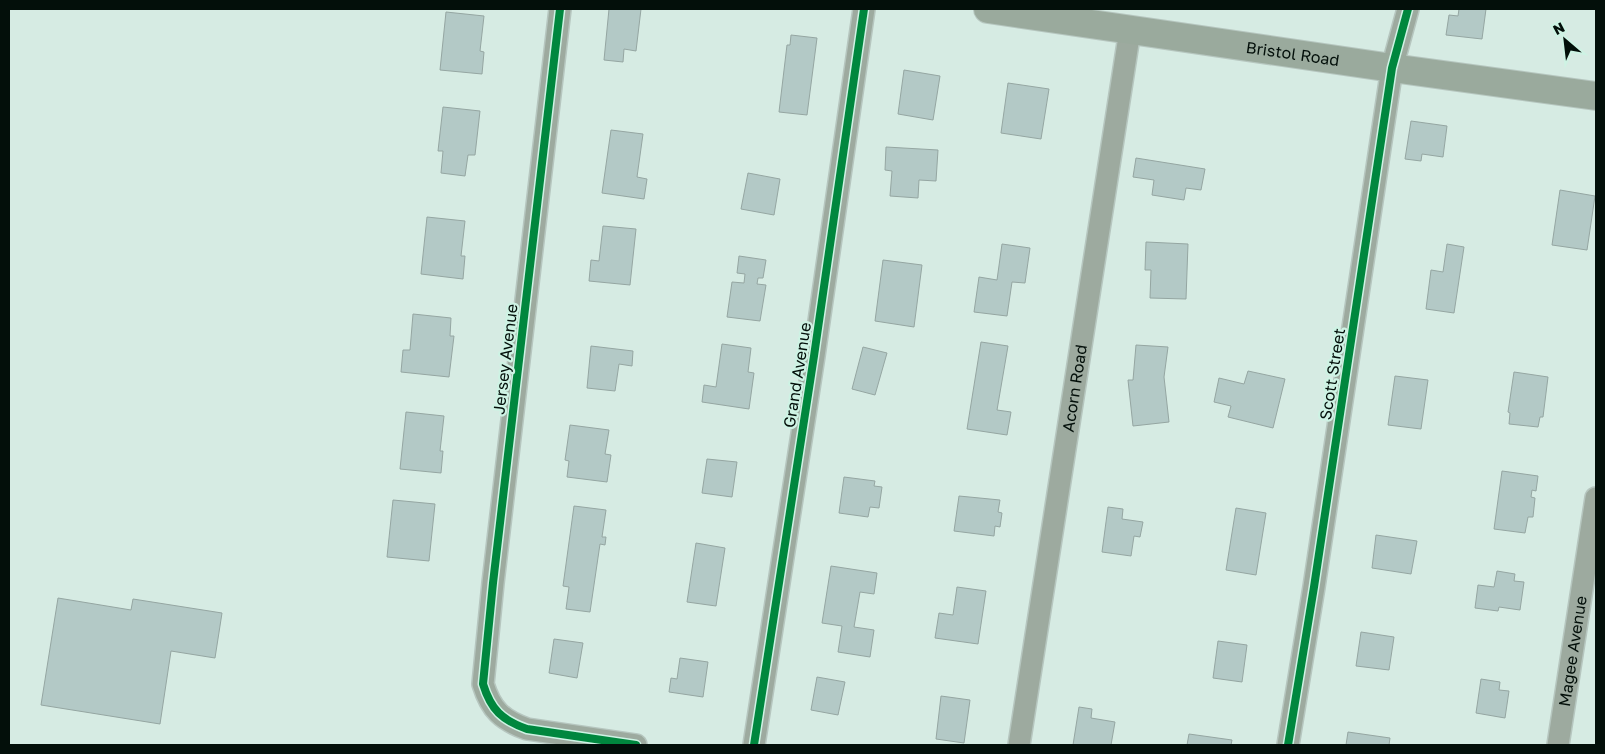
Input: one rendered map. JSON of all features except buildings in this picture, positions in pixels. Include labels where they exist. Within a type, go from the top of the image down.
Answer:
[{"type":"main road","name":"Bristol Road","points":[[988,9],[1596,96]]},
{"type":"street","name":"Jersey Avenue","points":[[560,9],[483,684],[494,710],[509,723],[527,729],[636,745]]},
{"type":"street","name":"Grand Avenue","points":[[754,745],[814,356],[864,9]]},
{"type":"street","name":"Scott Street","points":[[1288,745],[1314,587],[1392,68],[1408,9]]},
{"type":"street","name":"Acorn Road","points":[[1019,745],[1130,30]]},
{"type":"street","name":"Magee Avenue","points":[[1558,745],[1596,498]]},
{"type":"cycle path","points":[[560,9],[493,583],[483,684],[494,707],[504,718],[518,726],[527,729],[636,745]]},
{"type":"cycle path","points":[[754,745],[814,356],[864,9]]},
{"type":"cycle path","points":[[1288,745],[1314,587],[1392,68],[1408,9]]}]
